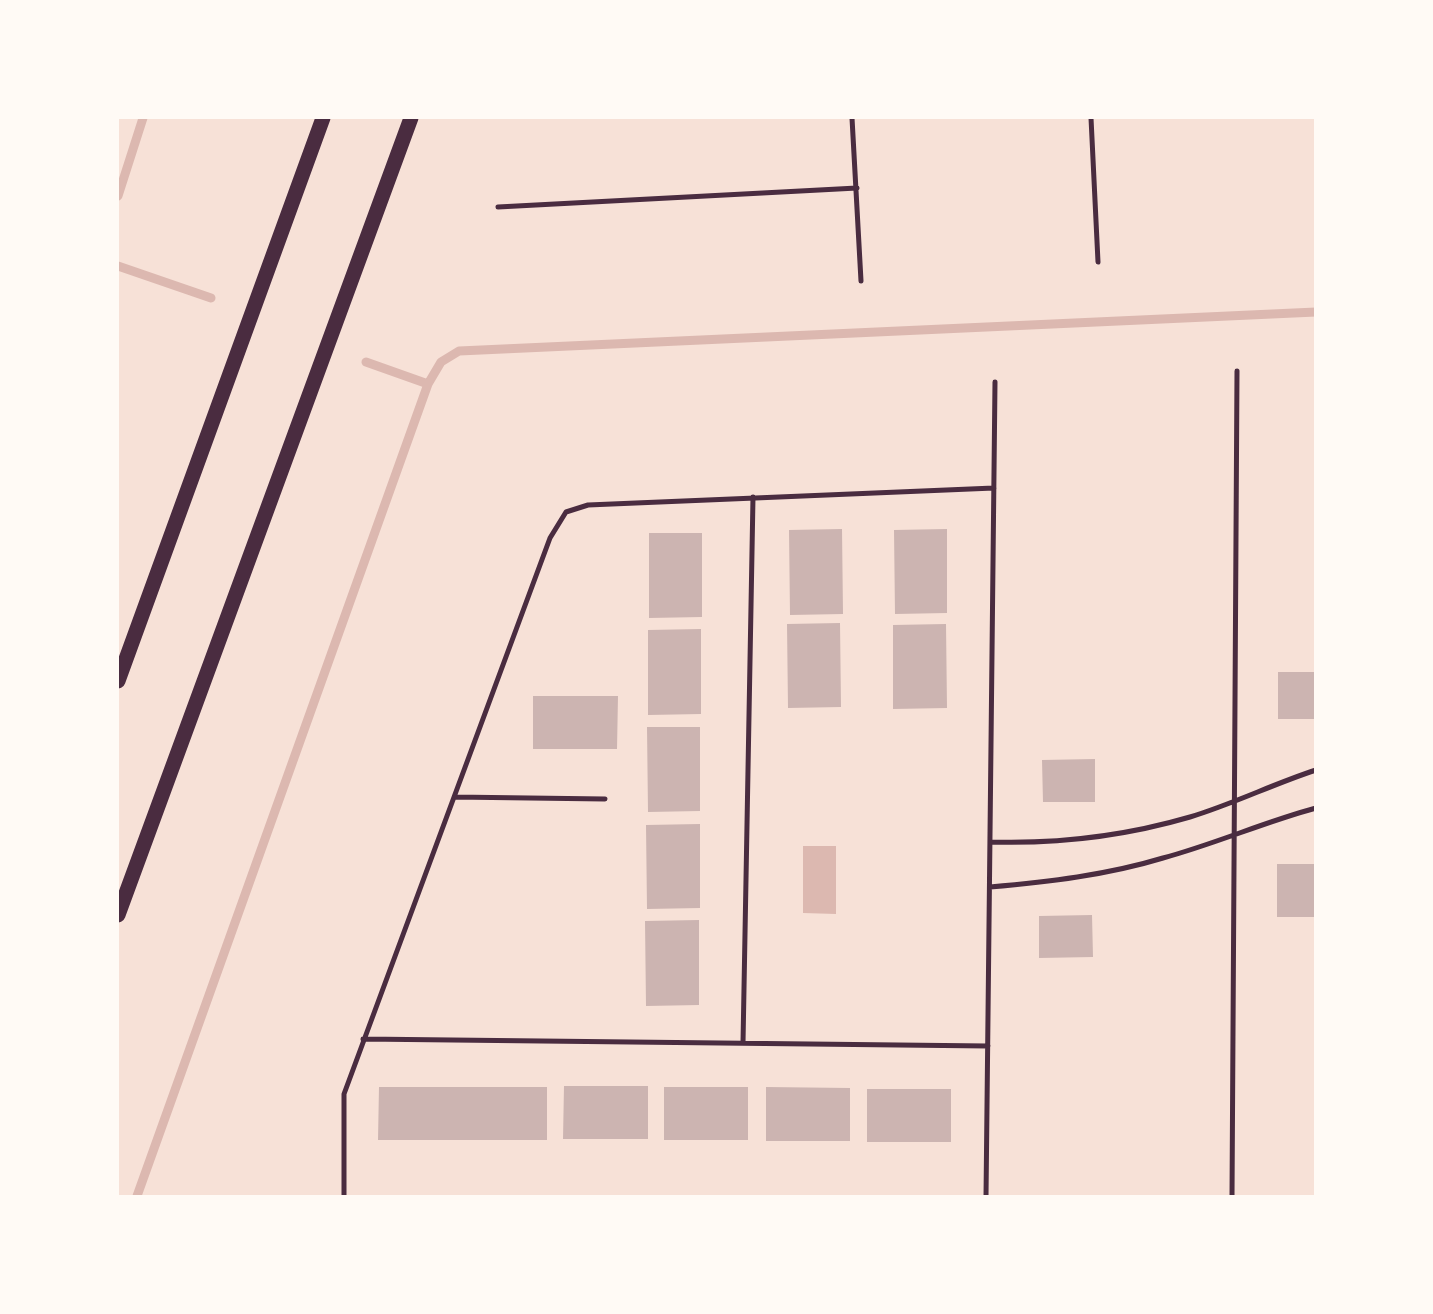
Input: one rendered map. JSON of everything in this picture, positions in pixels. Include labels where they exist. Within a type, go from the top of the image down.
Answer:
[{"type":"highway","points":[[118,681],[323,118]]},
{"type":"highway","points":[[118,915],[411,118]]},
{"type":"street","points":[[852,118],[861,281]]},
{"type":"street","points":[[1091,118],[1098,262]]},
{"type":"street","points":[[498,207],[857,188]]},
{"type":"street","points":[[1232,1196],[1236,372]]},
{"type":"street","points":[[986,1196],[995,382]]},
{"type":"street","points":[[344,1196],[344,1094],[550,538],[566,512],[588,505],[994,488]]},
{"type":"street","points":[[743,1043],[753,497]]},
{"type":"street","points":[[991,842],[1027,843],[1102,837],[1165,824],[1234,801],[1271,785],[1316,770]]},
{"type":"street","points":[[454,797],[605,799]]},
{"type":"street","points":[[990,887],[1033,884],[1105,872],[1163,858],[1316,808]]},
{"type":"street","points":[[363,1039],[988,1046]]},
{"type":"shaded area","points":[[803,846],[836,846],[836,914],[803,913]]},
{"type":"building","points":[[842,529],[843,614],[790,615],[789,530]]},
{"type":"building","points":[[947,529],[947,613],[895,614],[894,530]]},
{"type":"building","points":[[649,533],[702,533],[702,617],[649,618]]},
{"type":"building","points":[[840,623],[841,707],[788,708],[787,624]]},
{"type":"building","points":[[946,624],[947,708],[893,709],[893,625]]},
{"type":"building","points":[[701,629],[701,714],[648,715],[648,630]]},
{"type":"building","points":[[1278,672],[1316,672],[1316,719],[1278,719]]},
{"type":"building","points":[[533,696],[618,696],[617,749],[533,749]]},
{"type":"building","points":[[647,727],[700,727],[700,811],[648,812]]},
{"type":"building","points":[[1095,759],[1095,802],[1043,802],[1042,760]]},
{"type":"building","points":[[700,824],[700,908],[647,909],[646,825]]},
{"type":"building","points":[[1277,864],[1316,864],[1316,917],[1277,917]]},
{"type":"building","points":[[1092,915],[1093,957],[1039,958],[1039,916]]},
{"type":"building","points":[[699,920],[699,1005],[646,1006],[645,921]]},
{"type":"building","points":[[564,1086],[648,1086],[648,1139],[563,1139]]},
{"type":"building","points":[[379,1087],[547,1087],[547,1140],[378,1140]]},
{"type":"building","points":[[664,1087],[748,1087],[748,1140],[664,1140]]},
{"type":"building","points":[[766,1087],[850,1088],[850,1141],[766,1141]]},
{"type":"building","points":[[867,1089],[951,1089],[951,1142],[867,1142]]},
{"type":"waterway","points":[[118,196],[143,118]]},
{"type":"waterway","points":[[118,266],[211,298]]},
{"type":"waterway","points":[[366,362],[428,384],[441,362],[459,351],[1316,312]]},
{"type":"waterway","points":[[137,1196],[428,384]]}]
